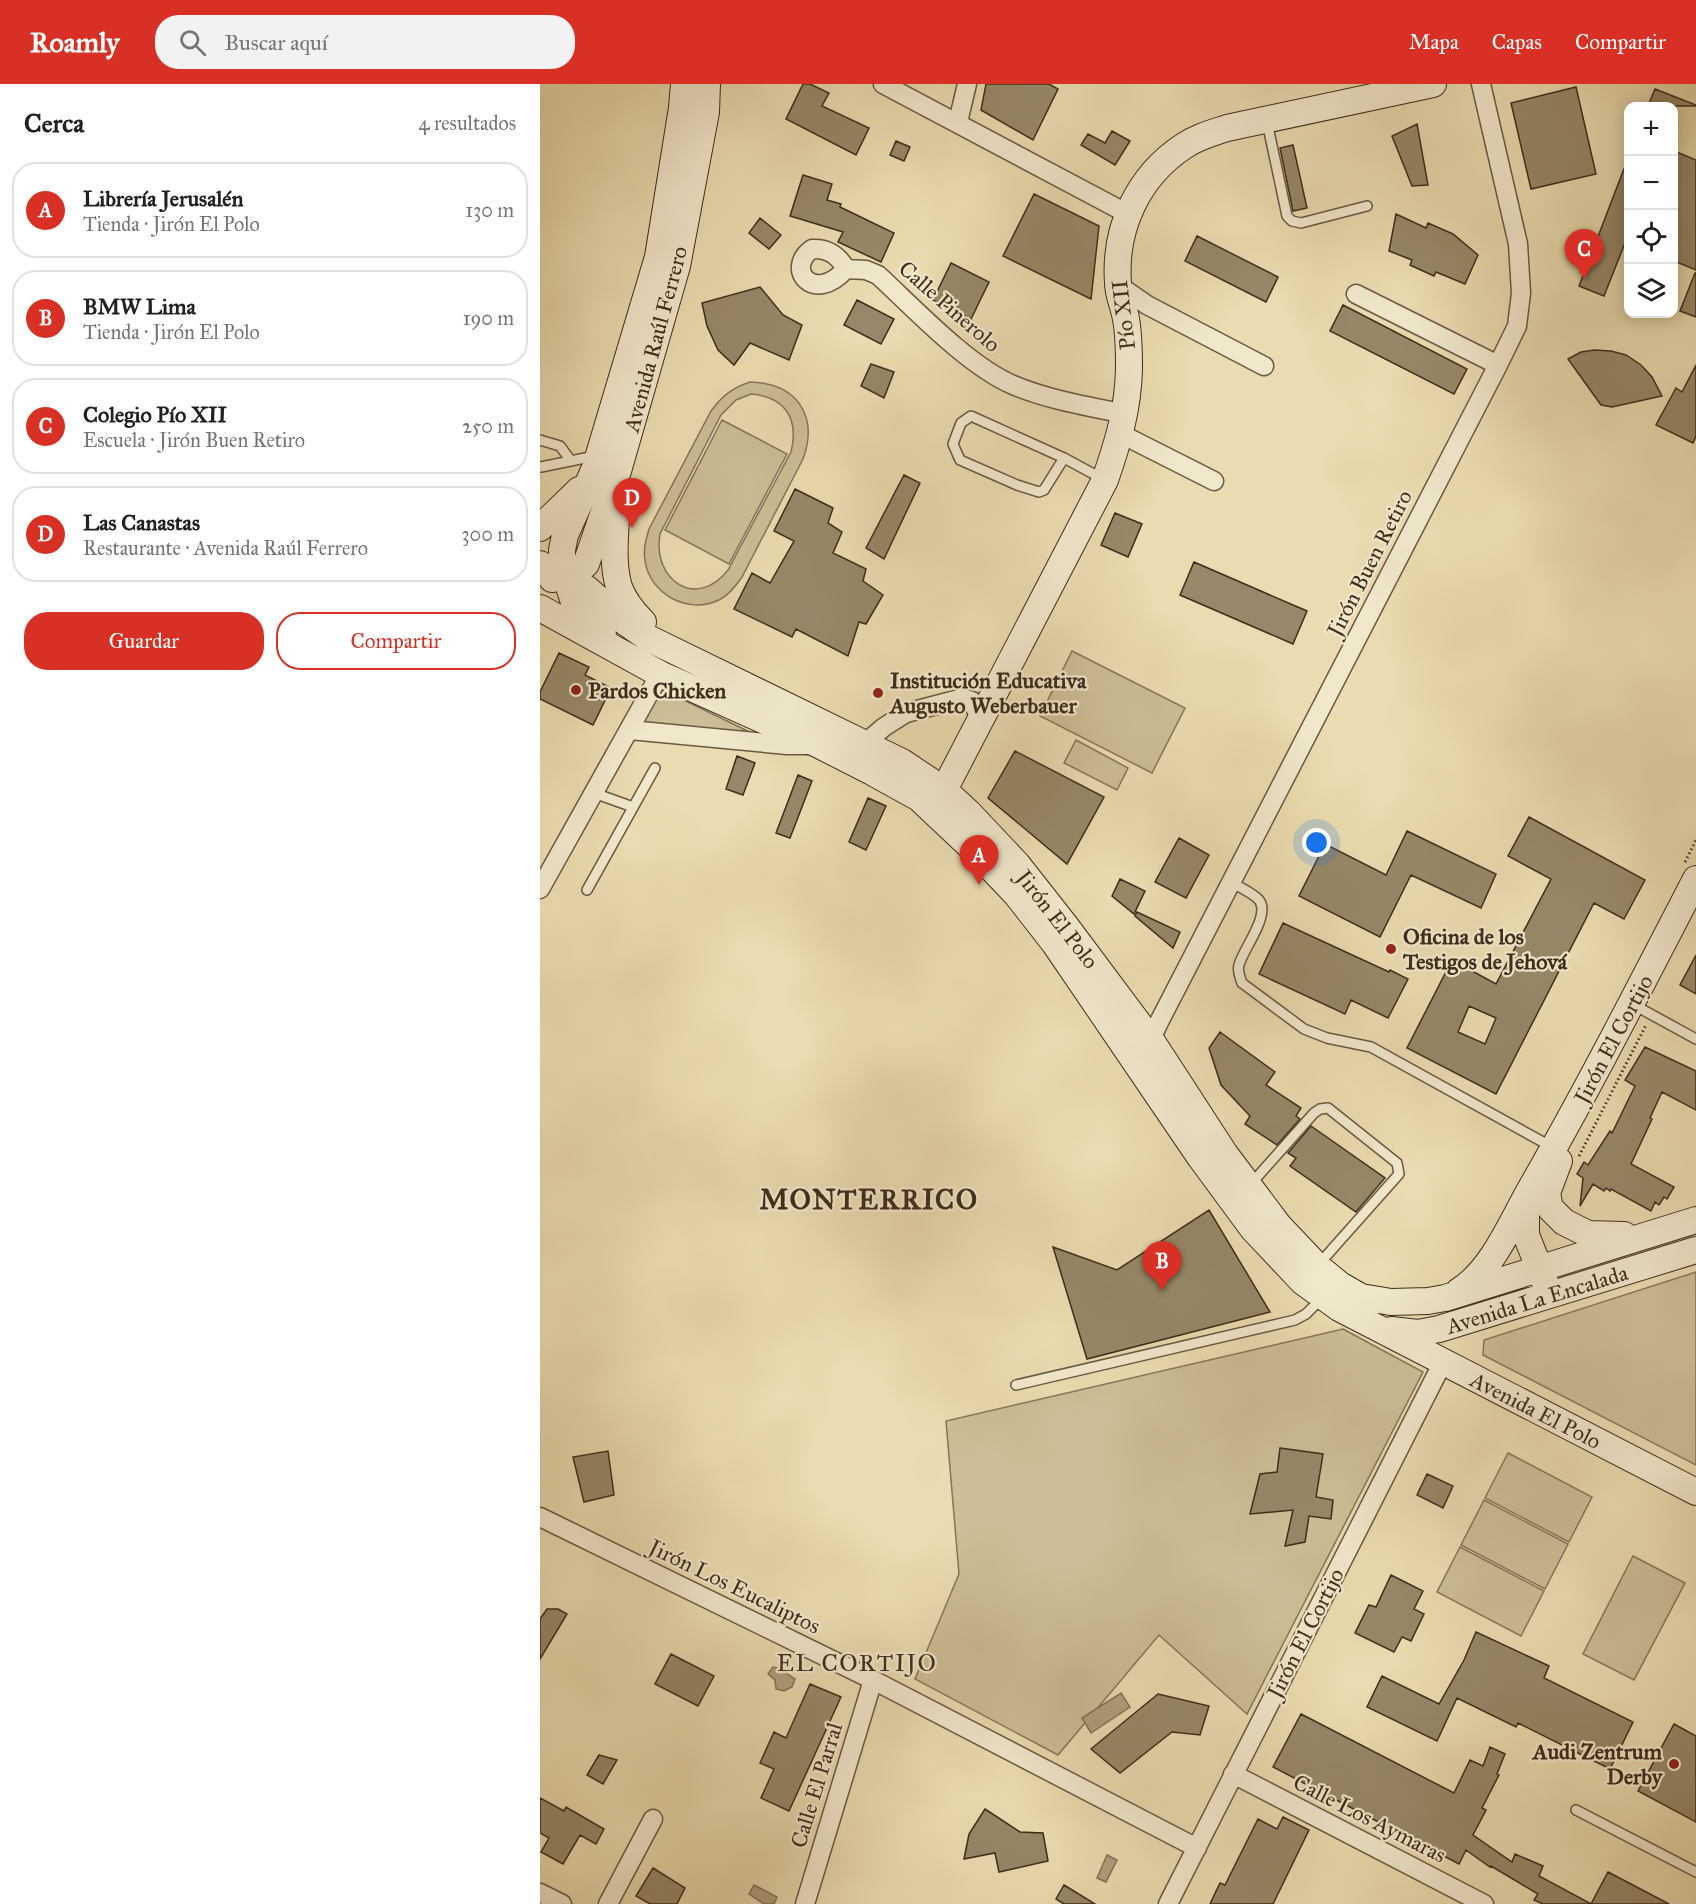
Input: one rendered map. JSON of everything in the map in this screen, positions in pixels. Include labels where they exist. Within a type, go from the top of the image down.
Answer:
[{"type":"main road","name":"Avenida Raúl Ferrero","points":[[595,464],[657,257],[684,84]]},
{"type":"main road","name":"Avenida Raúl Ferrero","points":[[621,652],[579,609],[573,599],[561,555],[565,535],[677,266],[706,112],[707,84]]},
{"type":"main road","name":"Pío XII","points":[[944,790],[1105,480],[1123,424],[1129,372],[1126,319],[1118,285],[1118,257],[1122,230],[1141,188],[1151,175],[1184,146],[1205,135],[1361,91],[1433,84]]},
{"type":"main road","points":[[540,528],[576,494],[595,464]]},
{"type":"main road","points":[[595,464],[615,553],[619,588],[629,607],[648,628],[720,674]]},
{"type":"main road","name":"Jirón El Polo","points":[[540,564],[587,588],[621,619],[648,638],[913,768],[944,790],[1017,864],[1065,925],[1151,1040],[1225,1154],[1279,1226],[1317,1266],[1340,1285],[1361,1297],[1392,1302],[1445,1298]]},
{"type":"main road","points":[[540,578],[566,577]]},
{"type":"main road","name":"Jirón El Polo","points":[[540,608],[660,674],[819,746],[919,798],[1016,894],[1055,944],[1200,1157],[1253,1229],[1303,1282],[1323,1298],[1376,1327]]},
{"type":"main road","name":"Jirón El Cortijo","points":[[1445,1298],[1472,1283],[1480,1274],[1578,1107],[1641,1009],[1696,879]]},
{"type":"main road","points":[[1578,1107],[1547,1193],[1550,1208],[1564,1222],[1588,1234],[1610,1236],[1650,1233]]},
{"type":"main road","name":"Jirón El Cortijo","points":[[1526,1197],[1526,1235],[1551,1295]]},
{"type":"main road","name":"Avenida La Encalada","points":[[1445,1298],[1696,1220]]},
{"type":"main road","name":"Avenida La Encalada","points":[[1376,1327],[1418,1333],[1449,1326],[1696,1250]]},
{"type":"main road","points":[[1449,1326],[1500,1301],[1504,1294],[1502,1290],[1490,1285]]},
{"type":"main road","name":"Avenida El Polo","points":[[1376,1327],[1696,1492]]},
{"type":"street","points":[[883,84],[1128,214]]},
{"type":"street","points":[[958,122],[967,84]]},
{"type":"street","name":"Jirón Buen Retiro","points":[[1151,1040],[1517,326],[1520,283],[1518,244],[1481,84]]},
{"type":"street","name":"Calle Pinerolo","points":[[846,269],[866,270],[878,275],[961,351],[1004,380],[1123,424],[1214,481]]},
{"type":"street","points":[[1118,285],[1148,305],[1264,366]]},
{"type":"street","points":[[1356,294],[1498,365]]},
{"type":"street","points":[[540,889],[660,674]]},
{"type":"street","points":[[863,745],[884,727],[906,713],[963,698],[972,701],[978,714],[976,729]]},
{"type":"street","points":[[630,730],[787,746],[819,746]]},
{"type":"street","name":"Jirón El Cortijo","points":[[1168,1904],[1443,1362]]},
{"type":"street","name":"Jirón Los Eucaliptos","points":[[540,1516],[873,1680],[1197,1848]]},
{"type":"street","name":"Calle El Parral","points":[[805,1904],[873,1680]]},
{"type":"street","name":"Calle Los Aymaras","points":[[1233,1774],[1484,1904]]},
{"type":"street","points":[[608,1904],[653,1819]]},
{"type":"street","points":[[540,1893],[562,1904]]},
{"type":"lane","points":[[1267,119],[1287,216],[1292,221],[1301,223],[1367,206]]},
{"type":"lane","points":[[1064,458],[1044,490],[1039,492],[960,460],[953,444],[961,423],[971,416],[1064,458],[1105,480]]},
{"type":"lane","points":[[540,440],[560,446],[595,464]]},
{"type":"lane","points":[[541,467],[595,464]]},
{"type":"lane","points":[[587,890],[655,768]]},
{"type":"lane","points":[[594,793],[633,807]]},
{"type":"lane","points":[[1231,882],[1259,900],[1262,908],[1262,917],[1238,965],[1242,983],[1304,1029],[1327,1038],[1371,1047],[1554,1148]]},
{"type":"lane","points":[[1641,1009],[1696,1039]]},
{"type":"lane","points":[[1250,1185],[1320,1109],[1328,1108],[1397,1163],[1398,1174],[1317,1266]]},
{"type":"lane","points":[[1016,1385],[1295,1320],[1306,1314],[1323,1298]]},
{"type":"lane","points":[[1576,1809],[1696,1872]]},
{"type":"path","points":[[1578,1157],[1641,1009]]},
{"type":"shaded area","points":[[750,382],[780,388],[800,404],[808,429],[803,459],[735,587],[723,598],[707,604],[683,603],[662,592],[648,573],[644,552],[649,529],[711,411],[728,393]],"holes":[[[751,394],[763,396],[781,405],[787,412],[793,429],[791,452],[728,570],[716,582],[703,588],[691,589],[679,585],[670,577],[663,565],[659,551],[660,534],[721,415],[736,400]]]},
{"type":"shaded area","points":[[722,420],[787,454],[729,564],[665,530]]},
{"type":"shaded area","points":[[1072,651],[1185,708],[1152,773],[1040,716]]},
{"type":"shaded area","points":[[661,689],[760,737],[641,724]]},
{"type":"shaded area","points":[[1076,740],[1128,768],[1117,790],[1064,763]]},
{"type":"shaded area","points":[[1696,1272],[1696,1465],[1483,1355],[1484,1340]]},
{"type":"shaded area","points":[[1343,1329],[1423,1372],[1247,1714],[1159,1635],[1058,1755],[915,1679],[959,1574],[946,1421]]},
{"type":"shaded area","points":[[1508,1453],[1592,1497],[1569,1542],[1485,1498]]},
{"type":"shaded area","points":[[1484,1500],[1568,1544],[1545,1589],[1461,1545]]},
{"type":"shaded area","points":[[1460,1547],[1544,1591],[1521,1636],[1437,1592]]},
{"type":"shaded area","points":[[1633,1556],[1685,1583],[1634,1680],[1583,1654]]},
{"type":"shaded area","points":[[773,1667],[795,1679],[792,1687],[784,1691],[776,1689],[775,1680],[768,1674]]},
{"type":"shaded area","points":[[1121,1693],[1130,1707],[1091,1733],[1082,1718]]},
{"type":"shaded area","points":[[1107,1855],[1117,1860],[1106,1882],[1097,1878]]},
{"type":"shaded area","points":[[754,1885],[777,1897],[774,1904],[764,1904],[749,1894]]},
{"type":"building","points":[[803,84],[810,84],[829,93],[822,106],[869,128],[856,155],[786,119]]},
{"type":"building","points":[[986,84],[1049,84],[1058,89],[1033,140],[981,110]]},
{"type":"building","points":[[1576,87],[1596,174],[1531,189],[1511,103]]},
{"type":"building","points":[[1655,89],[1696,106],[1678,106],[1678,102],[1650,102]]},
{"type":"building","points":[[1417,124],[1428,185],[1412,186],[1392,136]]},
{"type":"building","points":[[1112,131],[1130,141],[1115,165],[1081,145],[1088,134],[1105,143]]},
{"type":"building","points":[[896,141],[910,147],[904,161],[890,155]]},
{"type":"building","points":[[1293,145],[1307,208],[1293,211],[1280,148]]},
{"type":"building","points":[[1678,153],[1696,160],[1696,270],[1678,263]]},
{"type":"building","points":[[1624,169],[1624,246],[1604,296],[1579,286]]},
{"type":"building","points":[[803,175],[832,184],[827,200],[841,204],[840,207],[894,233],[881,262],[838,242],[843,232],[790,216]]},
{"type":"building","points":[[1034,194],[1099,226],[1091,299],[1003,256]]},
{"type":"building","points":[[1396,214],[1426,228],[1428,223],[1453,234],[1478,255],[1465,284],[1436,272],[1434,276],[1410,265],[1412,260],[1389,251]]},
{"type":"building","points":[[760,218],[781,235],[769,249],[749,233]]},
{"type":"building","points":[[1197,236],[1278,277],[1266,302],[1185,261]]},
{"type":"building","points":[[951,263],[989,282],[971,319],[933,300]]},
{"type":"building","points":[[1696,273],[1696,317],[1680,311]]},
{"type":"building","points":[[760,287],[783,315],[802,325],[789,360],[750,343],[734,365],[718,350],[707,326],[702,303]]},
{"type":"building","points":[[857,300],[894,319],[881,344],[844,325]]},
{"type":"building","points":[[1343,305],[1467,369],[1454,394],[1330,331]]},
{"type":"building","points":[[1594,350],[1626,355],[1641,365],[1652,377],[1662,396],[1612,407],[1601,405],[1568,359],[1581,352]]},
{"type":"building","points":[[871,364],[894,372],[884,398],[861,386]]},
{"type":"building","points":[[1696,365],[1696,436],[1693,443],[1656,425],[1676,388],[1682,392]]},
{"type":"building","points":[[904,475],[920,483],[884,559],[866,548]]},
{"type":"building","points":[[795,489],[833,508],[828,523],[842,532],[833,553],[866,569],[863,581],[883,595],[866,624],[859,622],[848,656],[796,629],[792,637],[734,609],[752,573],[770,583],[794,541],[774,531]]},
{"type":"building","points":[[1115,513],[1142,524],[1128,557],[1101,545]]},
{"type":"building","points":[[1194,562],[1307,611],[1293,644],[1180,595]]},
{"type":"building","name":"Pardos Chicken","points":[[559,653],[589,667],[585,675],[611,688],[593,725],[540,699],[540,692]]},
{"type":"building","points":[[1015,751],[1104,797],[1067,864],[988,798]]},
{"type":"building","points":[[737,756],[755,763],[743,795],[726,789]]},
{"type":"building","points":[[798,775],[812,781],[790,838],[776,833]]},
{"type":"building","points":[[868,798],[886,806],[866,850],[849,842]]},
{"type":"building","points":[[1529,817],[1645,880],[1624,919],[1594,903],[1496,1094],[1407,1048],[1452,960],[1496,984],[1551,879],[1508,856]],"holes":[[[1469,1006],[1496,1018],[1485,1044],[1458,1032]]]},
{"type":"building","points":[[1407,831],[1496,874],[1481,908],[1411,875],[1380,937],[1299,896],[1325,844],[1386,875]]},
{"type":"building","points":[[1179,838],[1209,855],[1186,898],[1155,882]]},
{"type":"building","points":[[1120,879],[1145,891],[1134,914],[1112,896]]},
{"type":"building","points":[[1137,912],[1180,932],[1173,948],[1135,916]]},
{"type":"building","points":[[1283,923],[1408,979],[1388,1018],[1351,1000],[1345,1014],[1259,974]]},
{"type":"building","points":[[1696,955],[1696,994],[1680,985]]},
{"type":"building","points":[[1220,1032],[1275,1072],[1266,1085],[1301,1108],[1296,1116],[1300,1119],[1277,1145],[1245,1124],[1250,1116],[1221,1085],[1209,1048]]},
{"type":"building","points":[[1645,1047],[1696,1071],[1696,1110],[1662,1092],[1631,1164],[1674,1187],[1667,1199],[1664,1197],[1659,1205],[1655,1202],[1651,1211],[1611,1189],[1610,1191],[1606,1188],[1604,1191],[1593,1184],[1580,1206],[1583,1178],[1577,1174],[1584,1162],[1588,1165],[1610,1131],[1612,1133],[1635,1086],[1625,1080]]},
{"type":"building","points":[[1311,1126],[1385,1178],[1356,1212],[1290,1166],[1296,1158],[1288,1153]]},
{"type":"building","points":[[1209,1210],[1270,1312],[1087,1359],[1053,1247],[1117,1270]]},
{"type":"building","points":[[1280,1448],[1323,1454],[1316,1497],[1333,1500],[1331,1519],[1309,1516],[1305,1542],[1285,1546],[1293,1510],[1250,1514],[1260,1474],[1277,1472]]},
{"type":"building","points":[[608,1451],[614,1495],[584,1502],[573,1457]]},
{"type":"building","points":[[1427,1474],[1453,1486],[1443,1508],[1417,1495]]},
{"type":"building","points":[[1391,1575],[1423,1591],[1414,1609],[1424,1614],[1411,1641],[1402,1637],[1394,1652],[1355,1633],[1369,1605],[1376,1607]]},
{"type":"building","points":[[547,1609],[558,1609],[567,1614],[540,1659],[540,1619]]},
{"type":"building","points":[[1476,1632],[1549,1666],[1544,1678],[1633,1722],[1610,1769],[1518,1723],[1516,1727],[1457,1698],[1437,1741],[1367,1707],[1382,1676],[1439,1704],[1464,1660]]},
{"type":"building","points":[[671,1654],[714,1676],[698,1706],[655,1684]]},
{"type":"building","points":[[810,1684],[841,1697],[789,1811],[761,1798],[774,1769],[760,1763],[774,1732],[786,1738]]},
{"type":"building","points":[[1158,1694],[1209,1706],[1200,1735],[1172,1732],[1120,1773],[1091,1749]]},
{"type":"building","points":[[1301,1714],[1454,1793],[1470,1760],[1483,1766],[1490,1747],[1505,1754],[1497,1774],[1499,1775],[1482,1808],[1486,1810],[1473,1835],[1512,1862],[1515,1854],[1543,1866],[1539,1876],[1591,1904],[1543,1904],[1534,1900],[1538,1894],[1490,1867],[1466,1850],[1459,1864],[1273,1767]]},
{"type":"building","name":"Audi Zentrum Derby","points":[[1674,1724],[1696,1736],[1696,1822],[1638,1791]]},
{"type":"building","points":[[599,1755],[617,1760],[603,1784],[587,1775]]},
{"type":"building","points":[[540,1798],[564,1811],[566,1807],[604,1829],[596,1844],[580,1835],[563,1864],[541,1852],[549,1838],[540,1833]]},
{"type":"building","points":[[985,1809],[1020,1832],[1043,1833],[1048,1861],[999,1872],[995,1853],[964,1859],[969,1834]]},
{"type":"building","points":[[1283,1817],[1309,1830],[1273,1904],[1210,1904],[1220,1883],[1225,1885],[1258,1819],[1277,1829]]},
{"type":"building","points":[[653,1868],[685,1888],[677,1904],[650,1904],[636,1896]]},
{"type":"building","points":[[1608,1872],[1669,1904],[1591,1904]]},
{"type":"building","points":[[1064,1885],[1095,1904],[1064,1904],[1056,1899]]},
{"type":"place","name":"Colegio Pío XII","points":[[1584,279]]},
{"type":"place","name":"Las Canastas","points":[[632,528]]},
{"type":"place","name":"Pardos Chicken","points":[[576,690]]},
{"type":"place","name":"Institución Educativa Augusto Weberbauer","points":[[878,693]]},
{"type":"place","name":"Librería Jerusalén","points":[[979,885]]},
{"type":"place","name":"Oficina de los Testigos de Jehová","points":[[1391,949]]},
{"type":"place","name":"BMW Lima","points":[[1162,1291]]},
{"type":"place","name":"Audi Zentrum Derby","points":[[1674,1764]]},
{"type":"district","name":"MONTERRICO","points":[[869,1199]]},
{"type":"district","name":"EL CORTIJO","points":[[857,1663]]}]
